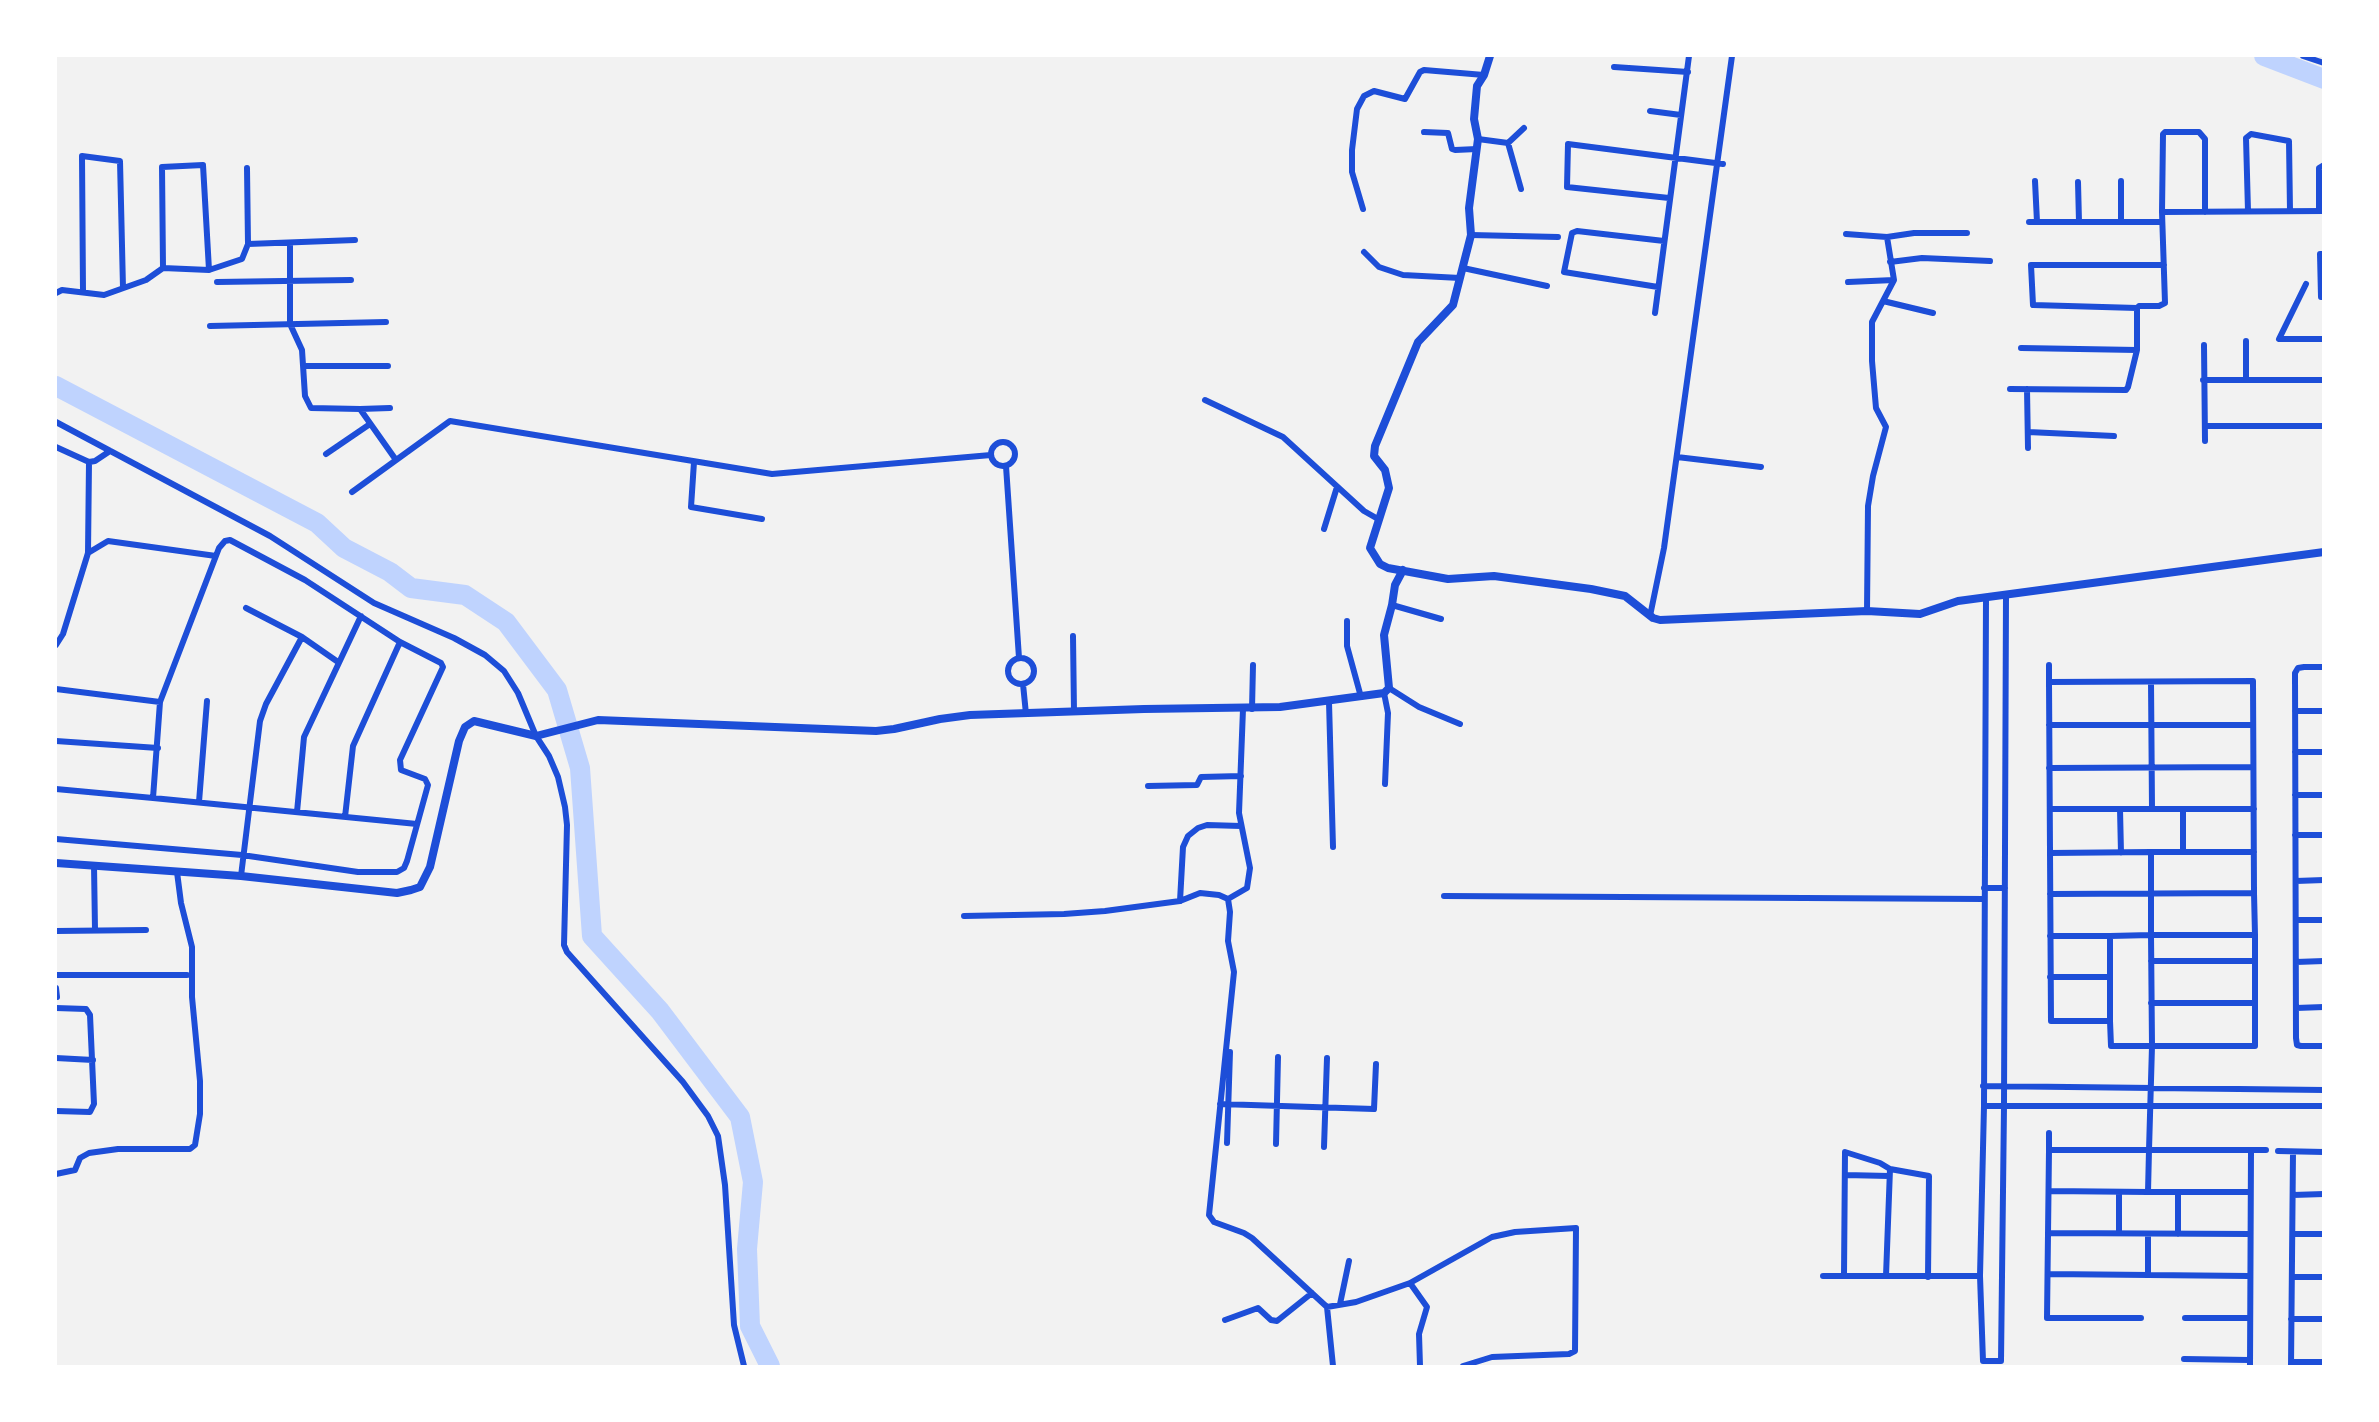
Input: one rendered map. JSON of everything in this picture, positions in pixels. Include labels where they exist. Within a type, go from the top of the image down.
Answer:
[{"type":"street","points":[[1490,56],[1484,75],[1477,86],[1474,111],[1478,139],[1469,208],[1471,235],[1451,309],[1427,331],[1419,342],[1378,436],[1374,456],[1385,470],[1389,488],[1371,548],[1380,564],[1388,568],[1448,579],[1494,576],[1591,589],[1625,596],[1650,616],[1660,620],[1867,611],[1920,614],[1958,601],[2313,551],[2324,552]]},
{"type":"street","points":[[1655,313],[1689,56]]},
{"type":"street","points":[[1650,616],[1664,548],[1721,164],[1732,56]]},
{"type":"street","points":[[2303,56],[2324,63]]},
{"type":"street","points":[[1614,67],[1688,72]]},
{"type":"street","points":[[1363,209],[1352,172],[1352,150],[1357,109],[1364,96],[1374,91],[1405,99],[1420,72],[1424,70],[1484,75]]},
{"type":"street","points":[[1650,111],[1681,115]]},
{"type":"street","points":[[1508,143],[1524,128]]},
{"type":"street","points":[[1424,132],[1448,133],[1452,149],[1455,150],[1477,149]]},
{"type":"street","points":[[2163,265],[2031,265],[2033,304],[2137,308],[2139,306],[2158,306],[2164,303],[2162,212],[2163,134],[2165,132],[2199,132],[2205,140],[2205,212]]},
{"type":"street","points":[[2248,212],[2246,138],[2251,134],[2289,141],[2290,211]]},
{"type":"street","points":[[1478,139],[1508,143]]},
{"type":"street","points":[[1508,143],[1521,189]]},
{"type":"street","points":[[1669,198],[1567,187],[1568,144],[1721,164]]},
{"type":"street","points":[[83,292],[82,156],[120,161],[123,288]]},
{"type":"street","points":[[163,268],[162,167],[203,165],[209,270]]},
{"type":"street","points":[[2162,212],[2321,211],[2319,168],[2324,165]]},
{"type":"street","points":[[56,293],[62,290],[104,295],[146,280],[163,268],[209,270],[242,259],[248,244],[247,168]]},
{"type":"street","points":[[2035,181],[2037,222]]},
{"type":"street","points":[[2121,181],[2121,222]]},
{"type":"street","points":[[2078,182],[2079,222]]},
{"type":"street","points":[[2029,222],[2162,222]]},
{"type":"street","points":[[1658,287],[1564,272],[1572,232],[1664,241]]},
{"type":"street","points":[[1846,234],[1887,237],[1926,233],[1967,233]]},
{"type":"street","points":[[1471,235],[1558,237]]},
{"type":"street","points":[[1867,611],[1868,506],[1886,427],[1876,408],[1872,361],[1872,322],[1893,280],[1887,237]]},
{"type":"street","points":[[248,244],[355,240]]},
{"type":"street","points":[[290,243],[290,324],[302,350],[305,396],[311,408],[390,408]]},
{"type":"street","points":[[1364,252],[1379,267],[1396,273],[1460,278]]},
{"type":"street","points":[[2324,254],[2320,254],[2320,297],[2324,297]]},
{"type":"street","points":[[1890,262],[1922,258],[1990,261]]},
{"type":"street","points":[[1463,268],[1547,286]]},
{"type":"street","points":[[217,282],[351,280]]},
{"type":"street","points":[[1848,282],[1893,280]]},
{"type":"street","points":[[2306,284],[2279,339],[2324,339]]},
{"type":"street","points":[[1883,301],[1933,313]]},
{"type":"street","points":[[2010,389],[2126,390],[2137,350],[2137,308]]},
{"type":"street","points":[[210,326],[386,322]]},
{"type":"street","points":[[2246,341],[2246,380]]},
{"type":"street","points":[[2204,345],[2205,441]]},
{"type":"street","points":[[2021,348],[2137,350]]},
{"type":"street","points":[[303,366],[388,366]]},
{"type":"street","points":[[2203,380],[2324,380]]},
{"type":"street","points":[[2027,389],[2028,448]]},
{"type":"street","points":[[1205,400],[1283,437],[1364,511],[1378,519]]},
{"type":"street","points":[[360,409],[396,460]]},
{"type":"street","points":[[352,492],[450,421],[772,474],[991,455]]},
{"type":"street","points":[[56,422],[107,453],[270,536],[374,603],[454,638],[485,655],[500,666],[510,679],[549,756],[558,777],[565,807],[567,825],[564,945],[567,952],[683,1082],[715,1128],[725,1185],[734,1325],[744,1366]]},
{"type":"street","points":[[326,454],[370,424]]},
{"type":"street","points":[[2205,426],[2324,426]]},
{"type":"street","points":[[2028,432],[2114,436]]},
{"type":"street","points":[[1009,443],[1014,449],[1015,458],[1006,466],[998,465],[991,455],[996,444],[1009,443]]},
{"type":"street","points":[[56,447],[89,462]]},
{"type":"street","points":[[89,462],[107,453]]},
{"type":"street","points":[[1677,457],[1761,467]]},
{"type":"street","points":[[56,645],[63,634],[88,553],[89,462]]},
{"type":"street","points":[[694,462],[691,507],[762,519]]},
{"type":"street","points":[[1006,466],[1019,658]]},
{"type":"street","points":[[1324,529],[1337,487]]},
{"type":"street","points":[[56,838],[242,855],[358,872],[397,872],[404,868],[407,861],[427,783],[425,779],[402,770],[400,760],[442,672],[442,665],[400,642],[306,580],[233,540],[222,543],[160,702],[153,798]]},
{"type":"street","points":[[88,553],[108,541],[216,556]]},
{"type":"street","points":[[1385,784],[1388,713],[1384,635],[1395,585],[1403,570]]},
{"type":"street","points":[[1986,597],[1984,1106],[1980,1276],[1983,1361],[2001,1361],[2006,594]]},
{"type":"street","points":[[1392,605],[1441,619]]},
{"type":"street","points":[[246,608],[302,637],[338,662]]},
{"type":"street","points":[[297,812],[304,737],[361,616]]},
{"type":"street","points":[[1347,621],[1347,646],[1361,697]]},
{"type":"street","points":[[1073,636],[1074,712]]},
{"type":"street","points":[[241,876],[260,721],[266,704],[302,637]]},
{"type":"street","points":[[345,817],[353,746],[400,642]]},
{"type":"street","points":[[1019,658],[1028,660],[1034,667],[1031,680],[1023,684],[1011,679],[1008,671],[1011,662],[1019,658]]},
{"type":"street","points":[[1252,709],[1253,665]]},
{"type":"street","points":[[2049,665],[2050,1021],[2110,1021]]},
{"type":"street","points":[[2324,667],[2298,668],[2295,673],[2297,1045],[2324,1046]]},
{"type":"street","points":[[2049,682],[2253,681],[2255,1046],[2110,1046],[2110,936]]},
{"type":"street","points":[[2151,682],[2152,809]]},
{"type":"street","points":[[1023,684],[1026,714]]},
{"type":"street","points":[[56,689],[160,702]]},
{"type":"street","points":[[56,863],[241,876],[397,893],[420,887],[429,867],[453,763],[465,727],[468,723],[480,721],[538,736],[595,721],[758,725],[849,732],[894,729],[970,715],[1252,709],[1329,702],[1387,691],[1460,724]]},
{"type":"street","points":[[200,802],[207,701]]},
{"type":"street","points":[[1329,702],[1333,847]]},
{"type":"street","points":[[1228,899],[1243,891],[1249,883],[1250,868],[1239,813],[1243,709]]},
{"type":"street","points":[[2295,711],[2324,711]]},
{"type":"street","points":[[2049,725],[2253,724]]},
{"type":"street","points":[[56,741],[158,748]]},
{"type":"street","points":[[2295,752],[2324,752]]},
{"type":"street","points":[[2049,768],[2253,767]]},
{"type":"street","points":[[1149,786],[1197,785],[1201,777],[1241,776]]},
{"type":"street","points":[[56,789],[417,824]]},
{"type":"street","points":[[2295,795],[2324,795]]},
{"type":"street","points":[[2050,809],[2254,809]]},
{"type":"street","points":[[2121,809],[2121,853]]},
{"type":"street","points":[[2183,809],[2183,852]]},
{"type":"street","points":[[1180,901],[1183,847],[1188,836],[1198,828],[1207,825],[1241,826]]},
{"type":"street","points":[[2295,835],[2324,835]]},
{"type":"street","points":[[2148,1192],[2149,1106],[2152,1088],[2151,852]]},
{"type":"street","points":[[2050,853],[2254,852]]},
{"type":"street","points":[[94,865],[95,930]]},
{"type":"street","points":[[56,1174],[75,1170],[79,1158],[89,1153],[118,1149],[190,1149],[195,1145],[200,1114],[200,1081],[192,997],[192,947],[181,903],[177,872]]},
{"type":"street","points":[[2296,881],[2324,880]]},
{"type":"street","points":[[1984,888],[2004,888]]},
{"type":"street","points":[[964,916],[1064,914],[1180,901],[1193,894],[1209,893],[1225,896],[1228,899],[1230,912],[1228,941],[1234,972],[1208,1211],[1211,1220],[1252,1238],[1328,1307],[1333,1366]]},
{"type":"street","points":[[2050,894],[2254,893]]},
{"type":"street","points":[[1444,896],[1984,899]]},
{"type":"street","points":[[2296,920],[2324,920]]},
{"type":"street","points":[[56,931],[146,930]]},
{"type":"street","points":[[2050,936],[2254,935]]},
{"type":"street","points":[[2151,961],[2255,961]]},
{"type":"street","points":[[2296,962],[2324,961]]},
{"type":"street","points":[[56,975],[187,975]]},
{"type":"street","points":[[2050,977],[2110,977]]},
{"type":"street","points":[[56,988],[57,997]]},
{"type":"street","points":[[2151,1003],[2255,1003]]},
{"type":"street","points":[[2296,1008],[2324,1007]]},
{"type":"street","points":[[56,1008],[84,1008],[89,1012],[93,1060],[92,1110],[86,1112],[56,1111]]},
{"type":"street","points":[[1227,1143],[1230,1052]]},
{"type":"street","points":[[1276,1144],[1278,1057]]},
{"type":"street","points":[[1324,1147],[1328,1058]]},
{"type":"street","points":[[56,1059],[93,1060]]},
{"type":"street","points":[[1220,1104],[1374,1109],[1376,1064]]},
{"type":"street","points":[[1983,1086],[2324,1090]]},
{"type":"street","points":[[1984,1106],[2324,1106]]},
{"type":"street","points":[[2049,1133],[2047,1318],[2141,1318]]},
{"type":"street","points":[[2049,1150],[2266,1150]]},
{"type":"street","points":[[2184,1359],[2249,1363],[2251,1150]]},
{"type":"street","points":[[2278,1151],[2324,1152]]},
{"type":"street","points":[[1844,1275],[1845,1152],[1880,1163],[1889,1172],[1886,1276]]},
{"type":"street","points":[[2293,1152],[2291,1364],[2324,1362]]},
{"type":"street","points":[[1845,1174],[1889,1172],[1929,1176],[1928,1277]]},
{"type":"street","points":[[2049,1191],[2250,1192]]},
{"type":"street","points":[[2119,1233],[2120,1192]]},
{"type":"street","points":[[2178,1192],[2178,1234]]},
{"type":"street","points":[[2292,1194],[2324,1194]]},
{"type":"street","points":[[1328,1307],[1356,1302],[1410,1283],[1492,1237],[1515,1232],[1576,1228],[1575,1351],[1569,1354],[1492,1358],[1463,1366]]},
{"type":"street","points":[[2048,1233],[2250,1234]]},
{"type":"street","points":[[2148,1234],[2148,1275]]},
{"type":"street","points":[[2293,1234],[2324,1234]]},
{"type":"street","points":[[1340,1304],[1348,1261]]},
{"type":"street","points":[[2048,1274],[2249,1276]]},
{"type":"street","points":[[1823,1276],[1980,1276]]},
{"type":"street","points":[[2292,1277],[2324,1277]]},
{"type":"street","points":[[1410,1283],[1427,1307],[1419,1334],[1420,1366]]},
{"type":"street","points":[[1225,1320],[1258,1308],[1271,1320],[1277,1321],[1312,1293]]},
{"type":"street","points":[[2185,1318],[2249,1318]]},
{"type":"street","points":[[2291,1319],[2324,1319]]},
{"type":"waterway","points":[[2264,56],[2324,79]]},
{"type":"waterway","points":[[56,386],[317,523],[344,548],[390,572],[411,588],[465,595],[506,622],[557,690],[580,768],[592,936],[660,1011],[740,1117],[753,1182],[747,1249],[750,1326],[770,1366]]}]
